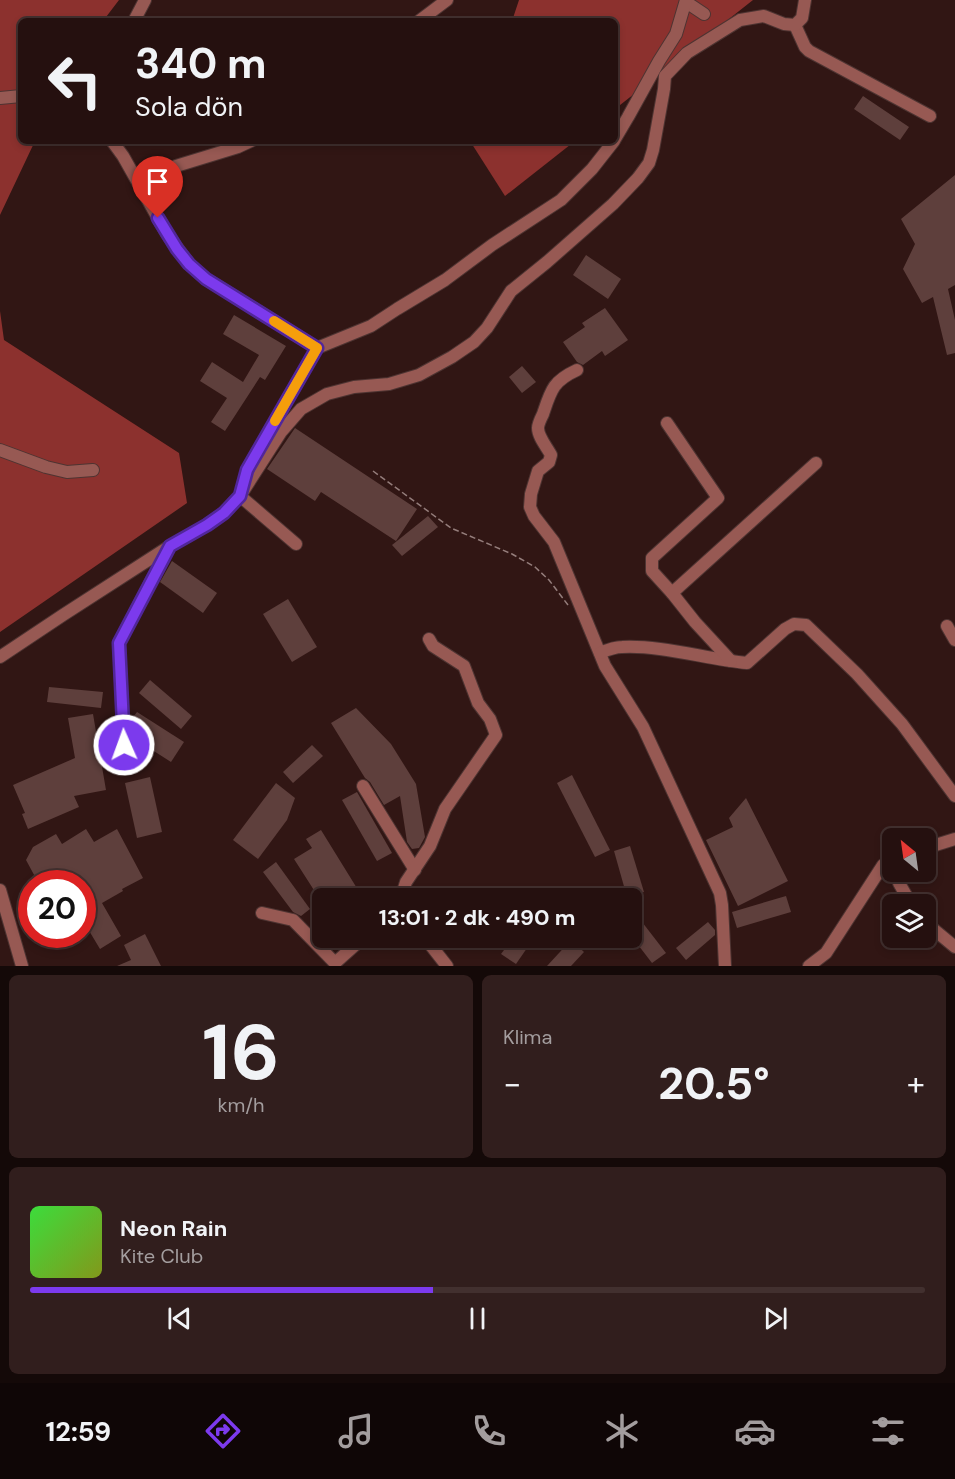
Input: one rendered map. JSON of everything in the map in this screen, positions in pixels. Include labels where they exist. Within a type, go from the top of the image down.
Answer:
[{"type":"street","points":[[136,18],[145,0]]},
{"type":"street","points":[[422,18],[447,0]]},
{"type":"street","points":[[795,25],[801,18],[805,0]]},
{"type":"street","points":[[618,133],[676,34],[686,1],[704,14]]},
{"type":"street","points":[[0,657],[224,513],[240,496],[281,432],[301,409],[327,394],[354,387],[389,384],[419,375],[474,342],[487,328],[511,291],[613,204],[638,178],[649,163],[665,76],[687,53],[740,20],[764,16],[784,24],[795,25]]},
{"type":"street","points":[[795,25],[809,51],[930,116]]},
{"type":"street","points":[[0,98],[18,96]]},
{"type":"street","points":[[114,144],[167,234],[189,264],[206,279],[317,348]]},
{"type":"street","points":[[139,184],[176,166],[244,144]]},
{"type":"street","points":[[240,496],[247,470],[317,348],[371,326],[445,280],[492,245],[561,200],[592,169],[611,144]]},
{"type":"street","points":[[577,370],[556,382],[549,395],[538,428],[551,454],[549,462],[538,471],[531,494],[530,507],[554,542],[605,666],[643,727],[720,893],[725,966]]},
{"type":"street","points":[[667,423],[718,498],[652,558],[652,572],[731,661]]},
{"type":"street","points":[[0,450],[46,467],[67,472],[93,470]]},
{"type":"street","points":[[672,593],[816,464]]},
{"type":"street","points":[[240,496],[296,544]]},
{"type":"street","points":[[124,745],[119,643],[170,546]]},
{"type":"street","points":[[600,653],[621,646],[653,648],[747,663],[794,624],[806,625],[857,674],[902,724],[955,796]]},
{"type":"street","points":[[947,626],[955,640]]},
{"type":"street","points":[[404,888],[430,846],[445,809],[496,735],[478,703],[464,666],[433,646],[429,639]]},
{"type":"street","points":[[363,786],[415,870]]},
{"type":"street","points":[[936,845],[955,838]]},
{"type":"street","points":[[809,966],[825,953],[882,868]]},
{"type":"street","points":[[0,890],[22,966]]},
{"type":"street","points":[[262,913],[293,920],[312,939]]},
{"type":"street","points":[[936,931],[955,947]]},
{"type":"street","points":[[320,948],[335,963],[352,948]]},
{"type":"street","points":[[433,948],[447,966]]},
{"type":"path","points":[[373,471],[451,528],[512,554],[535,567],[549,580],[568,606]]},
{"type":"shaded area","points":[[0,0],[119,0],[105,18],[18,18],[18,144],[34,144],[0,215]]},
{"type":"shaded area","points":[[519,0],[753,0],[618,107],[618,18],[513,18]]},
{"type":"shaded area","points":[[472,144],[571,144],[505,196]]},
{"type":"shaded area","points":[[0,311],[4,340],[179,453],[187,503],[0,632]]},
{"type":"building","points":[[863,96],[909,127],[900,140],[854,109]]},
{"type":"building","points":[[955,175],[955,285],[948,289],[955,320],[955,353],[947,355],[933,297],[922,303],[903,269],[915,244],[901,219]]},
{"type":"building","points":[[586,255],[621,279],[608,299],[573,275]]},
{"type":"building","points":[[605,308],[628,340],[605,356],[602,351],[583,365],[577,362],[563,342],[585,327],[582,323]]},
{"type":"building","points":[[234,315],[286,346],[265,380],[260,377],[225,431],[211,422],[227,398],[200,381],[212,362],[243,382],[259,355],[223,334]]},
{"type":"building","points":[[522,366],[536,382],[522,393],[509,377]]},
{"type":"building","points":[[295,428],[417,509],[396,541],[321,492],[315,501],[267,469]]},
{"type":"building","points":[[428,516],[438,527],[402,556],[392,545]]},
{"type":"building","points":[[172,561],[217,593],[203,613],[160,582]]},
{"type":"building","points":[[288,599],[317,647],[292,662],[263,614]]},
{"type":"building","points":[[150,680],[192,716],[181,729],[139,693]]},
{"type":"building","points":[[49,687],[103,692],[101,708],[47,702]]},
{"type":"building","points":[[356,708],[391,744],[416,784],[425,837],[419,848],[412,849],[407,842],[400,796],[384,805],[331,723]]},
{"type":"building","points":[[137,712],[184,742],[171,762],[132,737],[131,720]]},
{"type":"building","points":[[93,714],[106,790],[74,796],[79,807],[28,829],[22,814],[25,813],[13,785],[75,758],[68,718]]},
{"type":"building","points":[[312,745],[323,756],[293,783],[283,772]]},
{"type":"building","points":[[572,775],[610,850],[595,857],[557,783]]},
{"type":"building","points":[[150,777],[162,832],[137,838],[125,783]]},
{"type":"building","points":[[276,783],[295,798],[287,820],[258,859],[233,840]]},
{"type":"building","points":[[357,792],[392,853],[377,861],[342,800]]},
{"type":"building","points":[[746,798],[788,881],[738,906],[706,840],[733,827],[729,818]]},
{"type":"building","points":[[86,829],[94,842],[117,829],[143,878],[102,903],[121,936],[100,949],[96,942],[96,870],[31,870],[26,860],[33,847],[56,834],[62,844]]},
{"type":"building","points":[[321,830],[357,888],[313,888],[294,859],[312,848],[306,839]]},
{"type":"building","points":[[630,846],[644,892],[642,893],[642,888],[624,888],[614,851]]},
{"type":"building","points":[[276,862],[310,909],[301,916],[293,912],[263,872]]},
{"type":"building","points":[[786,896],[791,912],[737,928],[732,912]]},
{"type":"building","points":[[642,922],[666,953],[652,963],[640,948]]},
{"type":"building","points":[[708,922],[715,930],[715,935],[686,960],[676,948]]},
{"type":"building","points":[[145,934],[161,966],[117,966],[131,960],[124,945]]},
{"type":"building","points":[[506,948],[527,948],[516,964],[501,954]]},
{"type":"building","points":[[564,948],[580,948],[584,952],[571,966],[547,966]]},
{"type":"slow traffic","points":[[274,321],[317,348],[275,421]]},
{"type":"route","points":[[124,745],[119,643],[170,546],[224,513],[240,496],[247,470],[317,348],[206,279],[177,249],[158,218]]}]
